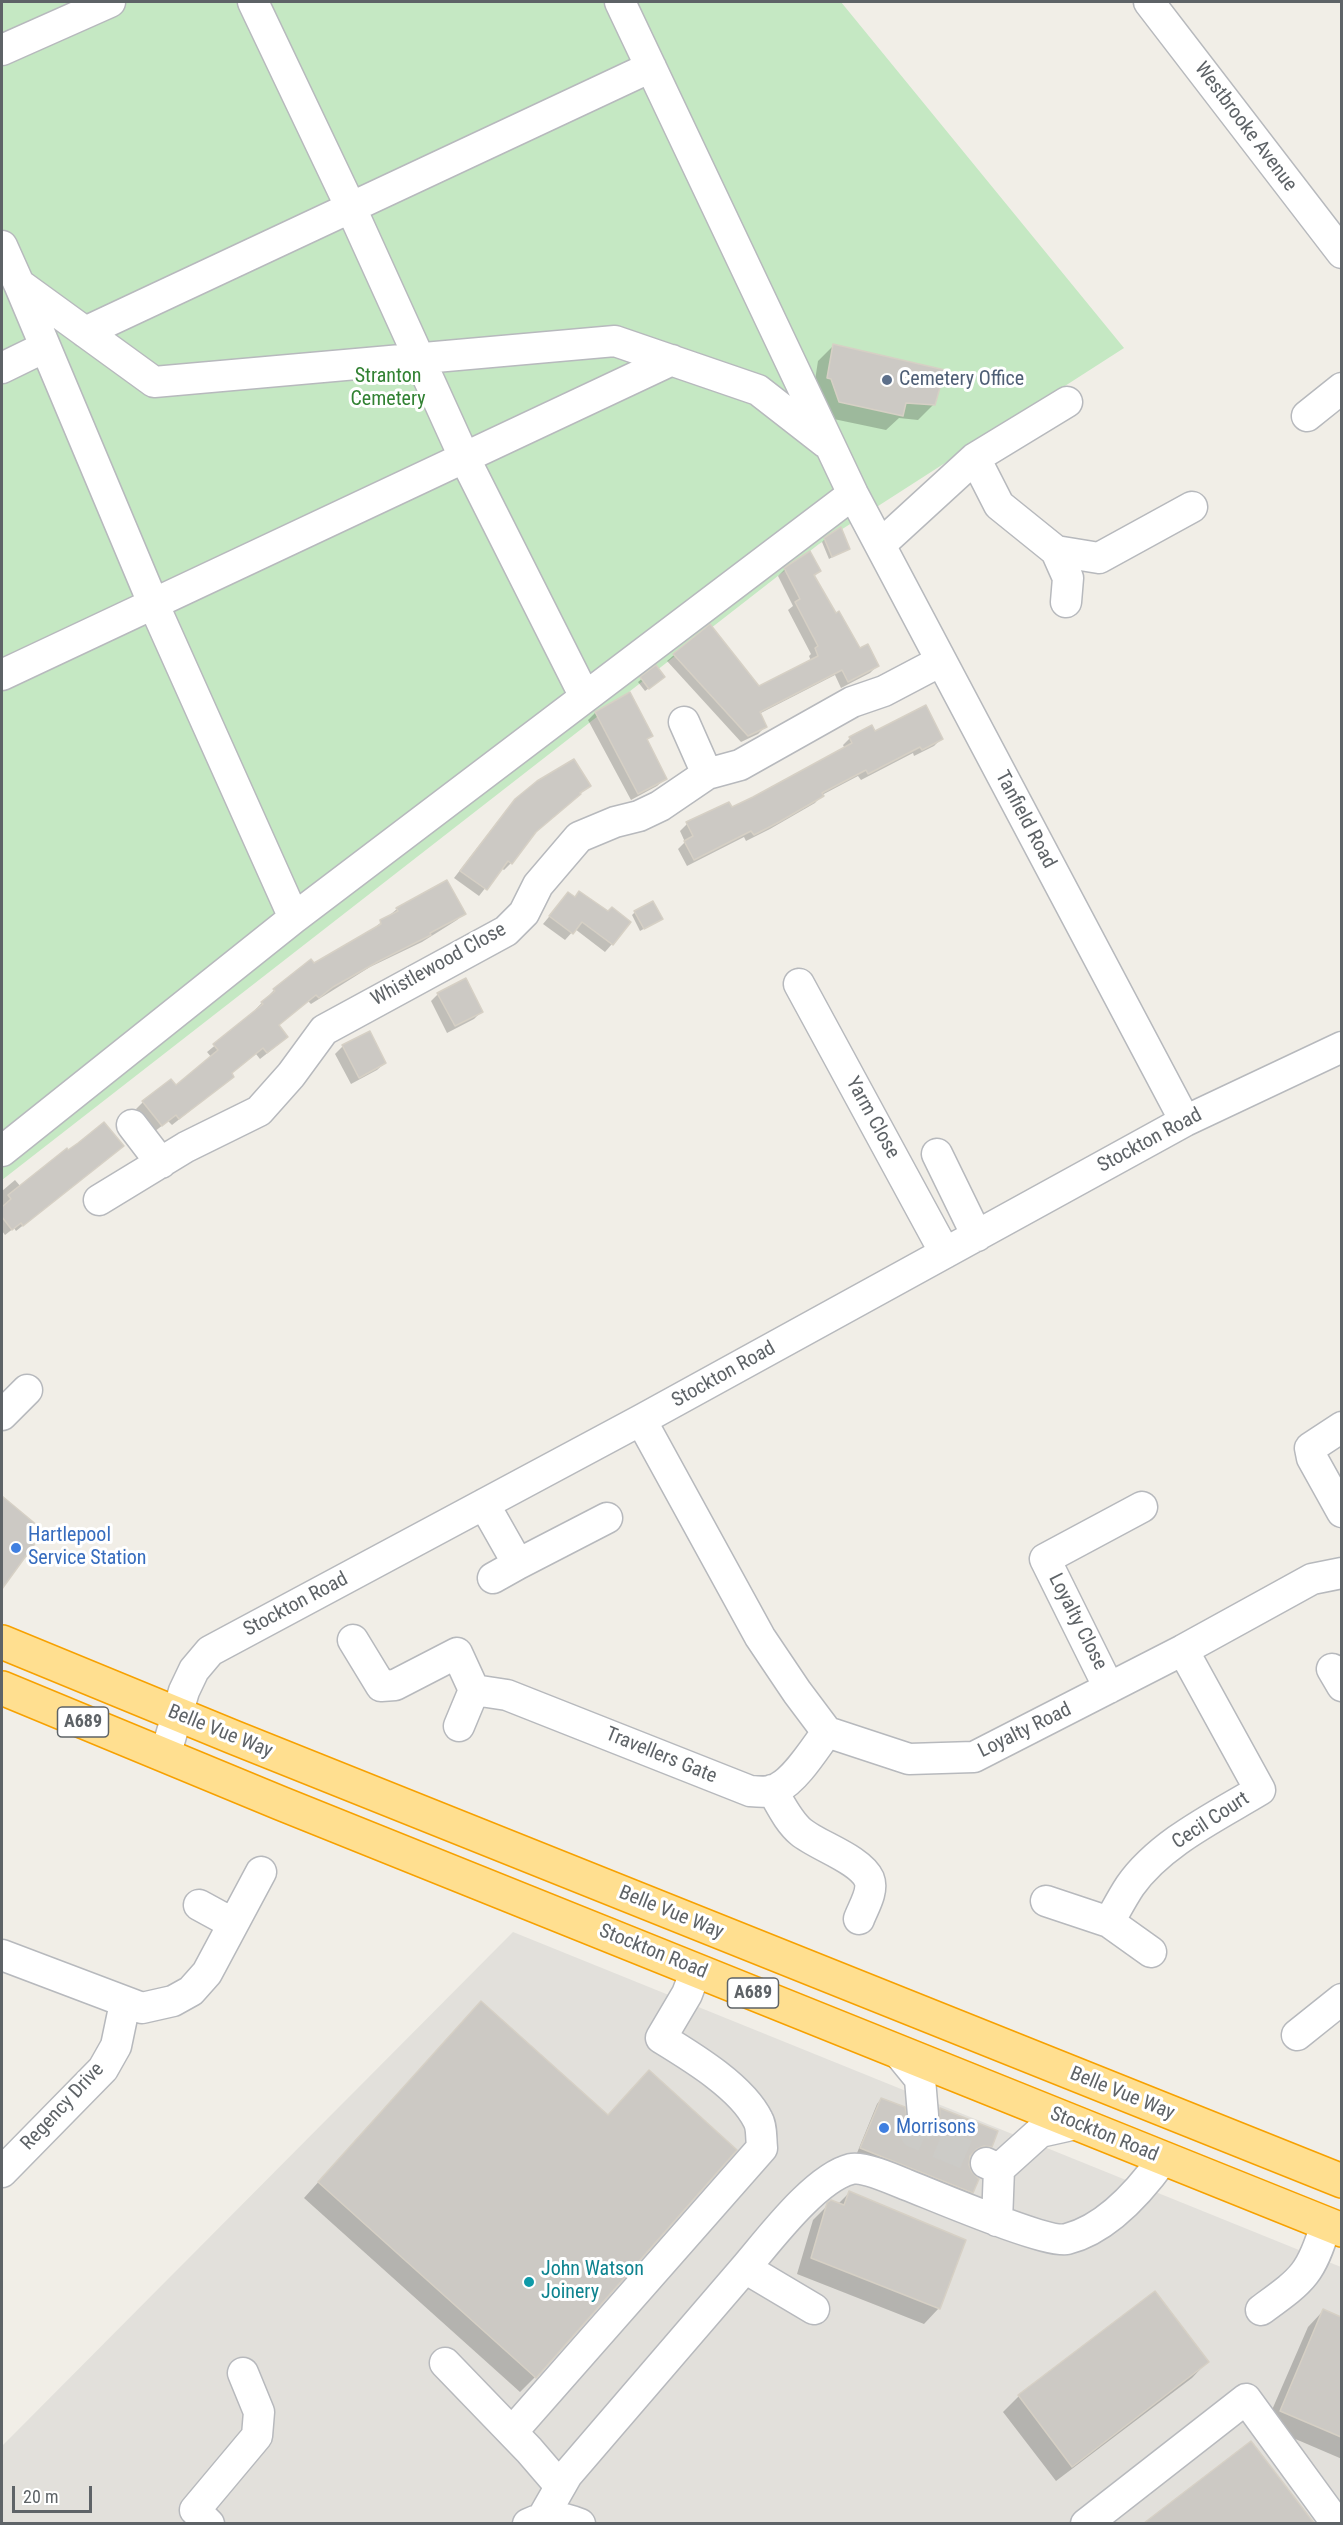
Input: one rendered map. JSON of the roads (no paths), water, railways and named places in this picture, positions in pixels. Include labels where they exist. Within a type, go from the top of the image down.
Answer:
[{"type":"highway","name":"Belle Vue Way","points":[[2,1642],[178,1715],[1341,2181]]},
{"type":"highway","name":"Stockton Road","points":[[2,1688],[165,1756],[1334,2227]]},
{"type":"street","points":[[2,50],[110,2]]},
{"type":"street","points":[[253,2],[351,207],[464,457],[585,697]]},
{"type":"street","name":"Tanfield Road","points":[[620,2],[859,506],[1185,1121]]},
{"type":"street","name":"Westbrooke Avenue","points":[[1149,2],[1341,253]]},
{"type":"street","points":[[85,332],[651,67]]},
{"type":"street","points":[[2,246],[153,603],[294,918]]},
{"type":"street","points":[[19,284],[154,382],[615,341],[758,390],[830,446]]},
{"type":"street","points":[[2,368],[45,347]]},
{"type":"street","points":[[2,675],[672,360]]},
{"type":"street","points":[[1307,417],[1341,388]]},
{"type":"street","points":[[880,545],[975,458],[1067,402]]},
{"type":"street","points":[[975,458],[999,505],[1056,551],[1068,578],[1066,602]]},
{"type":"street","points":[[2,1151],[294,918],[585,697],[859,506]]},
{"type":"street","points":[[1056,551],[1099,558],[1192,507]]},
{"type":"street","name":"Whistlewood Close","points":[[99,1200],[186,1147],[259,1111],[291,1075],[324,1030],[506,931],[524,913],[538,885],[579,837],[650,811],[707,774],[740,765],[852,702],[884,691],[940,661]]},
{"type":"street","points":[[684,722],[707,774]]},
{"type":"street","name":"Yarm Close","points":[[799,984],[945,1253]]},
{"type":"street","name":"Stockton Road","points":[[165,1756],[184,1691],[194,1670],[210,1651],[641,1420],[1185,1121],[1341,1047]]},
{"type":"street","points":[[132,1125],[161,1163]]},
{"type":"street","points":[[937,1154],[977,1236]]},
{"type":"street","points":[[2,1415],[27,1390]]},
{"type":"street","points":[[641,1420],[760,1637],[827,1732],[792,1776],[779,1788],[772,1790],[791,1823],[801,1832],[852,1863],[869,1879],[870,1889],[859,1919]]},
{"type":"street","points":[[1341,1427],[1310,1448],[1312,1458],[1341,1512]]},
{"type":"street","points":[[484,1504],[505,1571],[607,1518]]},
{"type":"street","name":"Loyalty Close","points":[[1109,1688],[1045,1559],[1142,1507]]},
{"type":"street","name":"Loyalty Road","points":[[827,1732],[909,1759],[974,1757],[1183,1650],[1312,1579],[1341,1573]]},
{"type":"street","points":[[353,1640],[381,1686],[395,1685],[457,1653],[474,1690],[459,1726]]},
{"type":"street","name":"Cecil Court","points":[[1109,1922],[1131,1885],[1164,1851],[1196,1828],[1260,1790],[1183,1650]]},
{"type":"street","name":"Travellers Gate","points":[[474,1690],[507,1695],[750,1791],[772,1790]]},
{"type":"street","points":[[2,1955],[142,2008],[173,2001],[190,1991],[207,1973],[261,1872]]},
{"type":"street","points":[[1046,1901],[1109,1922],[1151,1952]]},
{"type":"street","points":[[199,1905],[232,1923]]},
{"type":"street","points":[[512,2432],[762,2148],[759,2121],[746,2102],[720,2079],[661,2038],[687,1994],[696,1970]]},
{"type":"street","points":[[1297,2035],[1341,1999]]},
{"type":"street","name":"Regency Drive","points":[[2,2172],[103,2069],[116,2046],[125,2003]]},
{"type":"street","points":[[897,2050],[920,2079],[923,2115]]},
{"type":"street","points":[[997,2221],[992,2166],[1040,2132],[1076,2124]]},
{"type":"street","points":[[535,2520],[567,2475],[786,2221],[827,2180],[852,2168],[884,2176],[997,2221],[1065,2240],[1106,2222],[1151,2175],[1163,2159]]},
{"type":"street","points":[[1261,2310],[1297,2283],[1311,2267],[1334,2227]]},
{"type":"street","points":[[745,2268],[814,2309]]},
{"type":"street","points":[[446,2363],[560,2486]]},
{"type":"street","points":[[195,2519],[257,2436],[259,2412],[243,2373]]},
{"type":"street","points":[[1086,2523],[1246,2399],[1337,2523]]},
{"type":"street","points":[[535,2520],[566,2518],[580,2523]]},
{"type":"tunnel","points":[[923,2115],[915,2133],[986,2163]]},
{"type":"place","name":"Cemetery Office","points":[[887,380]]},
{"type":"place","name":"Hartlepool Service Station","points":[[16,1548]]},
{"type":"place","name":"Morrisons","points":[[884,2128]]},
{"type":"place","name":"John Watson Joinery","points":[[529,2282]]},
{"type":"park label","name":"Stranton Cemetery","points":[[388,388]]}]
